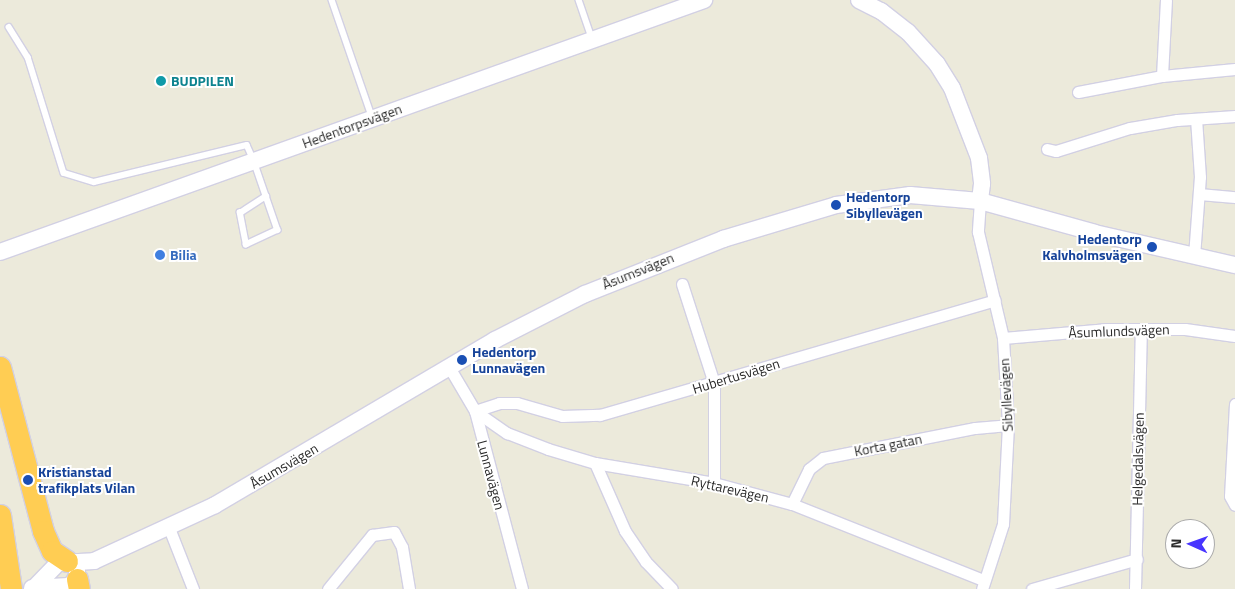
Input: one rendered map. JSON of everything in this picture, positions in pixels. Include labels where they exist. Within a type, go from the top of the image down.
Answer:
[{"type":"highway","points":[[0,367],[43,531],[52,550],[74,574]]},
{"type":"highway","points":[[0,515],[11,589]]},
{"type":"street","name":"Hedentorpsvägen","points":[[0,252],[704,0]]},
{"type":"street","points":[[860,0],[881,11],[908,32],[937,64],[952,88],[978,158],[982,184],[980,201]]},
{"type":"street","points":[[1162,76],[1166,0]]},
{"type":"street","points":[[1078,92],[1162,76],[1235,69]]},
{"type":"street","points":[[1047,149],[1056,151],[1130,128],[1235,116]]},
{"type":"street","points":[[1194,256],[1199,194],[1196,119]]},
{"type":"street","points":[[1199,194],[1235,197]]},
{"type":"street","name":"Åsumsvägen","points":[[74,574],[94,561],[169,528],[264,478],[449,367],[601,286],[682,254],[769,225],[866,199],[933,195],[980,201],[1235,265]]},
{"type":"street","name":"Sibyllevägen","points":[[980,201],[978,232],[1003,338],[1008,425],[1003,524],[982,584]]},
{"type":"street","points":[[682,284],[714,383],[714,483]]},
{"type":"street","name":"Hubertusvägen","points":[[475,411],[499,403],[517,403],[562,416],[600,415],[995,300]]},
{"type":"street","name":"Åsumlundsvägen","points":[[1003,338],[1141,329],[1185,329],[1235,336]]},
{"type":"street","name":"Helgedalsvägen","points":[[1135,589],[1141,329]]},
{"type":"street","name":"Lunnavägen","points":[[449,367],[475,411],[522,589]]},
{"type":"street","points":[[1235,404],[1230,496],[1235,505]]},
{"type":"street","name":"Ryttarevägen","points":[[475,411],[507,432],[595,463],[714,483],[792,504],[982,584]]},
{"type":"street","name":"Korta gatan","points":[[792,504],[809,469],[823,458],[975,428],[1008,425]]},
{"type":"street","points":[[595,463],[625,531],[646,562],[672,589]]},
{"type":"street","points":[[169,528],[193,589]]},
{"type":"street","points":[[328,589],[372,535],[394,532],[402,547],[409,589]]},
{"type":"street","points":[[1032,589],[1136,559]]},
{"type":"street","points":[[58,563],[74,574],[69,586],[32,588],[58,563]]},
{"type":"lane","points":[[332,0],[373,118]]},
{"type":"lane","points":[[579,0],[593,40]]},
{"type":"lane","points":[[9,27],[28,57],[64,173],[94,182],[247,145],[254,161],[278,230],[246,245],[240,213],[266,196]]},
{"type":"place","name":"BUDPILEN","points":[[161,81]]},
{"type":"place","name":"Hedentorp Sibyllevägen","points":[[836,205]]},
{"type":"place","name":"Hedentorp Kalvholmsvägen","points":[[1152,247]]},
{"type":"place","name":"Bilia","points":[[160,255]]},
{"type":"place","name":"Hedentorp Lunnavägen","points":[[462,360]]},
{"type":"place","name":"Kristianstad trafikplats Vilan","points":[[28,480]]}]
